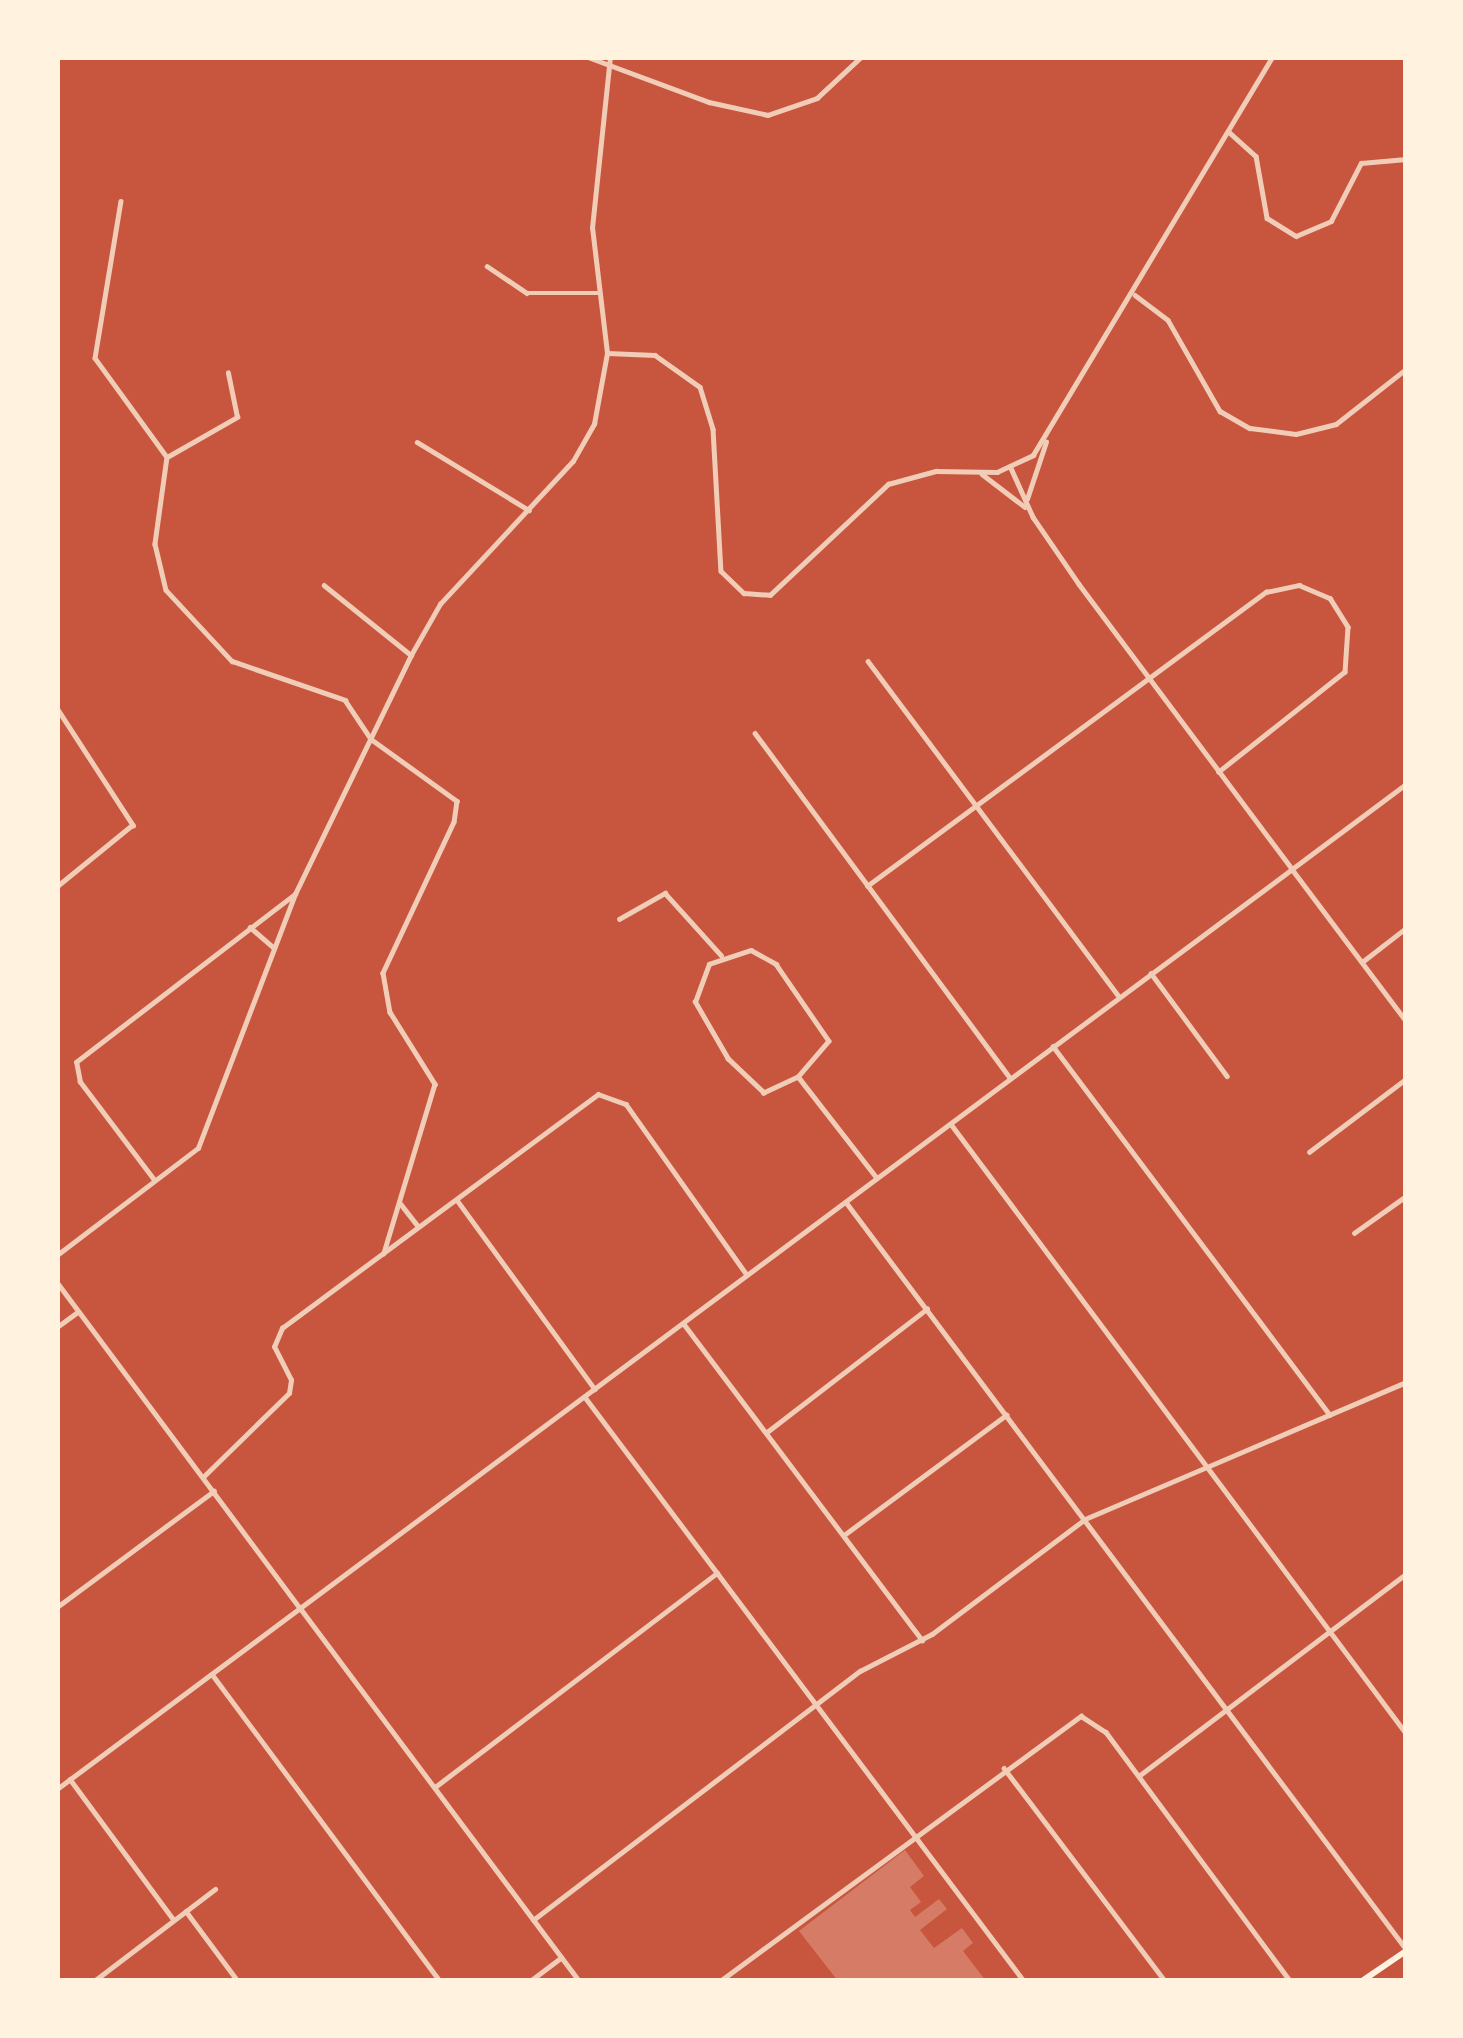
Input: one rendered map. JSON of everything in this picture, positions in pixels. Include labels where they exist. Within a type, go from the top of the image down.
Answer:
[{"type":"main road","points":[[1362,1981],[1406,1950]]},
{"type":"street","points":[[588,57],[768,115],[818,98],[861,57]]},
{"type":"street","points":[[1026,502],[1047,436],[1135,295],[1272,57]]},
{"type":"street","points":[[57,1255],[155,1183],[205,1136],[295,894],[411,655],[453,589],[587,439],[601,406],[607,353],[592,228],[609,61]]},
{"type":"street","points":[[1229,132],[1256,156],[1267,218],[1295,236],[1331,221],[1361,163],[1406,159]]},
{"type":"street","points":[[121,201],[95,358],[167,457],[155,561],[176,604],[232,661],[345,700],[371,740],[444,785],[458,811],[383,974],[390,1012],[435,1084],[384,1253]]},
{"type":"street","points":[[488,266],[527,292],[598,292]]},
{"type":"street","points":[[1135,295],[1168,320],[1220,411],[1250,428],[1296,434],[1336,424],[1406,369]]},
{"type":"street","points":[[607,353],[655,355],[700,387],[713,429],[718,559],[727,581],[744,593],[778,591],[888,484],[921,472],[1011,468],[1047,436]]},
{"type":"street","points":[[167,457],[237,417],[228,373]]},
{"type":"street","points":[[417,442],[529,509]]},
{"type":"street","points":[[1011,468],[1029,511]]},
{"type":"street","points":[[980,472],[1029,511],[1406,1021]]},
{"type":"street","points":[[324,585],[411,655]]},
{"type":"street","points":[[867,886],[1148,676],[1281,586],[1316,590],[1340,610],[1352,646],[1345,671],[1219,772]]},
{"type":"street","points":[[868,661],[1119,997]]},
{"type":"street","points":[[57,709],[133,825],[57,886]]},
{"type":"street","points":[[754,733],[1010,1078]]},
{"type":"street","points":[[57,1789],[1406,784]]},
{"type":"street","points":[[620,919],[665,893],[722,955],[765,955],[826,1031],[827,1049],[798,1077],[754,1091],[704,1026],[696,990],[722,955]]},
{"type":"street","points":[[155,1183],[80,1082],[76,1062],[295,894]]},
{"type":"street","points":[[250,927],[275,948]]},
{"type":"street","points":[[1362,962],[1406,928]]},
{"type":"street","points":[[1151,973],[1227,1076]]},
{"type":"street","points":[[1053,1046],[1330,1415]]},
{"type":"street","points":[[798,1077],[878,1178]]},
{"type":"street","points":[[1309,1152],[1406,1079]]},
{"type":"street","points":[[202,1477],[289,1393],[277,1334],[586,1101],[607,1093],[626,1104],[747,1275]]},
{"type":"street","points":[[950,1124],[1406,1732]]},
{"type":"street","points":[[1354,1233],[1406,1196]]},
{"type":"street","points":[[457,1199],[595,1389]]},
{"type":"street","points":[[846,1202],[1406,1950]]},
{"type":"street","points":[[400,1203],[420,1226]]},
{"type":"street","points":[[57,1282],[579,1981]]},
{"type":"street","points":[[766,1432],[927,1309]]},
{"type":"street","points":[[57,1327],[78,1312]]},
{"type":"street","points":[[683,1323],[922,1640]]},
{"type":"street","points":[[532,1920],[860,1671],[922,1640],[1085,1519],[1406,1382]]},
{"type":"street","points":[[585,1396],[1024,1981]]},
{"type":"street","points":[[844,1535],[1006,1415]]},
{"type":"street","points":[[57,1596],[60,1605],[214,1491]]},
{"type":"street","points":[[434,1787],[717,1573]]},
{"type":"street","points":[[1140,1775],[1406,1574]]},
{"type":"street","points":[[212,1674],[440,1981]]},
{"type":"street","points":[[720,1981],[1072,1719],[1097,1721],[1290,1981]]},
{"type":"street","points":[[1004,1768],[1165,1981]]},
{"type":"street","points":[[70,1780],[175,1920]]},
{"type":"street","points":[[94,1981],[215,1889]]},
{"type":"street","points":[[186,1911],[238,1981]]},
{"type":"street","points":[[530,1981],[561,1958]]},
{"type":"building","points":[[905,1850],[924,1876],[910,1887],[921,1902],[910,1910],[915,1917],[939,1899],[947,1909],[920,1930],[934,1948],[962,1928],[973,1943],[963,1951],[986,1981],[838,1981],[799,1931]]}]
